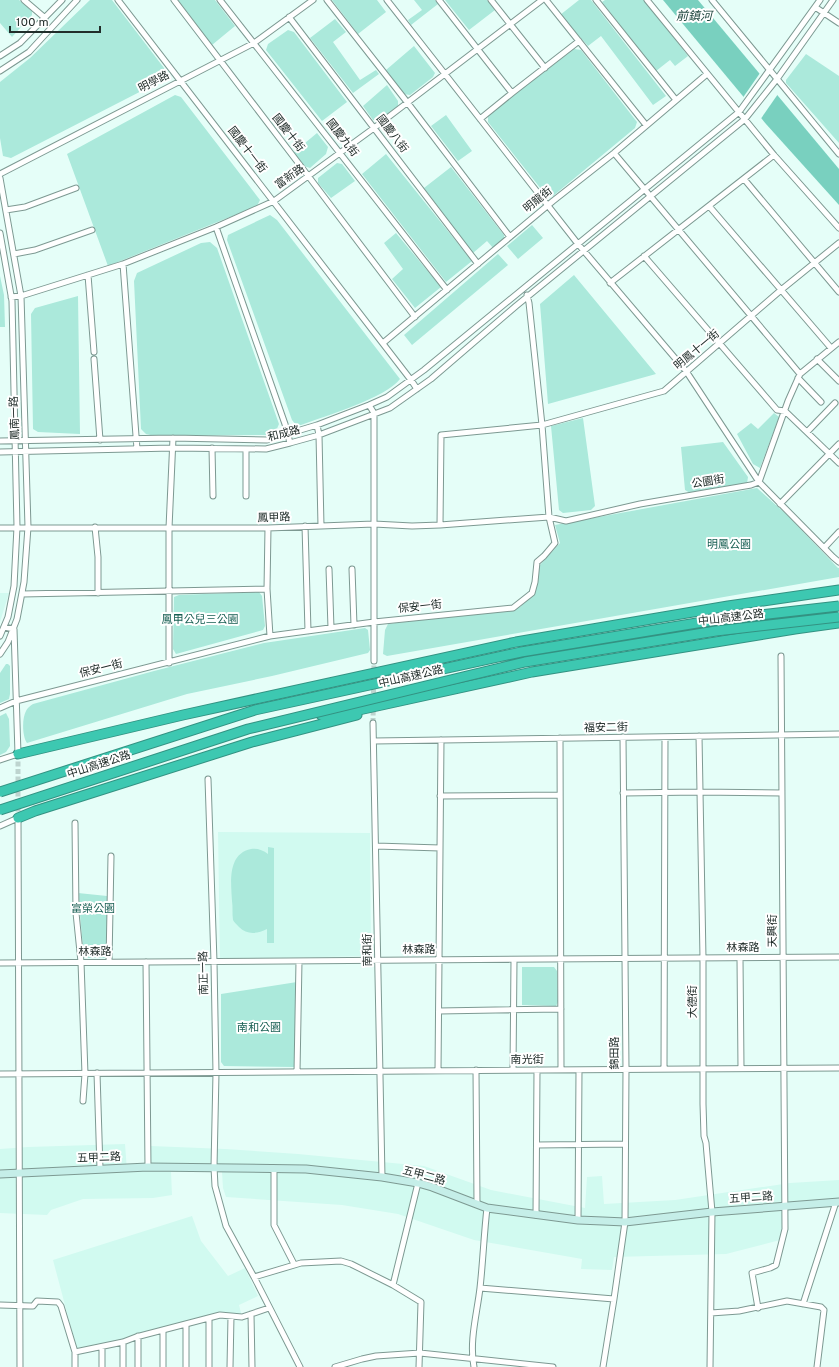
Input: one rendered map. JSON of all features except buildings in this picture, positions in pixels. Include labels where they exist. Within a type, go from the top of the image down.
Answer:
[{"type":"highway","points":[[18,754],[183,715],[516,642],[839,590]]},
{"type":"highway","points":[[690,613],[735,611],[835,596]]},
{"type":"highway","name":"中山高速公路","points":[[0,792],[255,710],[296,700],[520,652],[715,620],[839,606]]},
{"type":"highway","name":"中山高速公路","points":[[0,810],[248,729],[525,662],[716,631],[839,618]]},
{"type":"highway","points":[[286,720],[359,710],[532,672],[839,623]]},
{"type":"highway","points":[[768,634],[839,629]]},
{"type":"highway","points":[[296,700],[328,688],[516,642]]},
{"type":"highway","points":[[18,818],[35,811],[252,742],[532,672]]},
{"type":"main road","name":"五甲二路","points":[[0,1174],[148,1167],[306,1168],[418,1183],[487,1208],[578,1220],[625,1222],[712,1212],[837,1202]]},
{"type":"street","points":[[24,0],[45,18]]},
{"type":"street","points":[[0,56],[20,43],[62,0]]},
{"type":"street","points":[[0,72],[29,52],[77,0]]},
{"type":"street","name":"國慶十一街","points":[[118,0],[417,389]]},
{"type":"street","name":"國慶十街","points":[[174,0],[415,317]]},
{"type":"street","name":"國慶九街","points":[[220,0],[447,290]]},
{"type":"street","name":"明學路","points":[[0,174],[254,43],[313,0]]},
{"type":"street","points":[[327,0],[510,237]]},
{"type":"street","points":[[387,0],[578,244],[686,371],[759,482],[839,562]]},
{"type":"street","points":[[439,0],[512,93]]},
{"type":"street","points":[[491,0],[544,68]]},
{"type":"street","name":"富新路","points":[[11,297],[21,296],[123,264],[216,227],[274,201],[309,177],[542,0]]},
{"type":"street","points":[[546,0],[646,126]]},
{"type":"street","points":[[596,0],[676,100]]},
{"type":"street","points":[[647,0],[774,156],[839,228]]},
{"type":"street","points":[[712,0],[839,154]]},
{"type":"street","name":"和成路","points":[[0,441],[172,438],[268,440],[317,425],[387,397],[411,380],[523,290],[739,112],[820,0]]},
{"type":"street","name":"和成路","points":[[0,452],[172,448],[266,449],[290,444],[390,408],[431,380],[584,250],[745,120],[752,113],[777,79],[833,0]]},
{"type":"street","points":[[815,7],[839,23]]},
{"type":"street","name":"國慶八街","points":[[289,17],[478,264]]},
{"type":"street","points":[[480,119],[579,41]]},
{"type":"street","name":"明龍街","points":[[383,343],[548,205],[614,153],[707,74]]},
{"type":"street","points":[[614,153],[821,402]]},
{"type":"street","points":[[610,283],[774,156]]},
{"type":"street","name":"鳳南一路","points":[[0,178],[21,296],[28,527],[22,594],[17,619],[14,629],[0,654]]},
{"type":"street","points":[[744,178],[839,292]]},
{"type":"street","points":[[6,210],[25,207],[76,188]]},
{"type":"street","points":[[709,206],[831,348]]},
{"type":"street","points":[[216,227],[288,434],[290,444]]},
{"type":"street","points":[[14,254],[35,250],[92,230]]},
{"type":"street","name":"鳳南一路","points":[[0,233],[11,297],[17,527],[14,586],[8,617],[0,636]]},
{"type":"street","name":"明鳳十一街","points":[[440,525],[441,435],[542,424],[664,391],[781,290],[839,243]]},
{"type":"street","points":[[644,256],[777,410],[785,411],[839,463]]},
{"type":"street","points":[[123,264],[137,449]]},
{"type":"street","points":[[88,275],[94,352]]},
{"type":"street","name":"保安一街","points":[[0,708],[16,701],[270,636],[374,622],[513,608],[532,594],[537,562],[555,543],[549,517],[533,334],[528,297],[523,290]]},
{"type":"street","points":[[759,482],[799,376],[817,359],[839,342]]},
{"type":"street","points":[[94,359],[100,440]]},
{"type":"street","points":[[817,359],[839,381]]},
{"type":"street","points":[[807,432],[835,403]]},
{"type":"street","points":[[369,405],[374,413],[374,661]]},
{"type":"street","points":[[317,425],[319,434],[320,526]]},
{"type":"street","points":[[169,663],[168,591],[172,438]]},
{"type":"street","points":[[780,504],[839,444]]},
{"type":"street","points":[[212,448],[213,496]]},
{"type":"street","points":[[246,448],[246,496]]},
{"type":"street","name":"公園街","points":[[549,517],[566,521],[640,504],[751,485],[759,482]]},
{"type":"street","name":"鳳甲路","points":[[0,528],[268,528],[374,524],[412,526],[549,517]]},
{"type":"street","points":[[305,526],[308,631]]},
{"type":"street","points":[[95,527],[98,557],[98,592]]},
{"type":"street","points":[[268,528],[267,589],[270,636]]},
{"type":"street","points":[[824,548],[839,532]]},
{"type":"street","points":[[329,569],[331,628]]},
{"type":"street","points":[[352,569],[354,625]]},
{"type":"street","points":[[22,594],[267,589]]},
{"type":"street","points":[[0,760],[18,754],[14,629],[4,627]]},
{"type":"street","name":"天興街","points":[[758,1308],[752,1272],[776,1265],[785,1233],[781,656]]},
{"type":"street","name":"南和街","points":[[373,722],[382,1177]]},
{"type":"street","name":"福安二街","points":[[374,741],[839,734]]},
{"type":"street","name":"大德街","points":[[699,736],[703,958],[702,1069],[704,1136],[706,1143],[712,1212],[710,1367]]},
{"type":"street","name":"錦田路","points":[[602,1367],[625,1222],[626,1069],[623,737]]},
{"type":"street","points":[[664,1069],[665,737]]},
{"type":"street","points":[[560,738],[561,1070]]},
{"type":"street","points":[[438,1071],[441,740]]},
{"type":"street","name":"南正一路","points":[[208,779],[216,1072],[215,1186],[226,1226],[300,1367]]},
{"type":"street","points":[[623,793],[782,793]]},
{"type":"street","points":[[440,796],[560,795]]},
{"type":"street","points":[[0,826],[18,818],[20,1367]]},
{"type":"street","points":[[75,823],[76,913],[82,962],[85,1074],[82,1101]]},
{"type":"street","points":[[376,846],[440,846]]},
{"type":"street","points":[[109,962],[111,856]]},
{"type":"street","points":[[740,958],[741,1068]]},
{"type":"street","name":"林森路","points":[[0,963],[839,958]]},
{"type":"street","points":[[513,1070],[514,960]]},
{"type":"street","points":[[297,1072],[299,961]]},
{"type":"street","points":[[146,962],[148,1167]]},
{"type":"street","points":[[439,1011],[561,1009]]},
{"type":"street","name":"南光街","points":[[0,1074],[839,1068]]},
{"type":"street","points":[[476,1070],[477,1204]]},
{"type":"street","points":[[536,1070],[536,1215]]},
{"type":"street","points":[[578,1220],[579,1070]]},
{"type":"street","points":[[97,1073],[100,1169]]},
{"type":"street","points":[[537,1145],[625,1144]]},
{"type":"street","points":[[274,1168],[274,1225],[294,1264]]},
{"type":"street","points":[[392,1285],[418,1183]]},
{"type":"street","points":[[804,1304],[837,1202]]},
{"type":"street","points":[[474,1367],[472,1358],[474,1329],[480,1288],[487,1208]]},
{"type":"street","points":[[254,1277],[294,1264],[341,1261],[346,1262],[392,1285],[422,1302],[419,1367]]},
{"type":"street","points":[[480,1288],[614,1299]]},
{"type":"street","points":[[0,1305],[33,1306],[37,1301],[53,1301],[60,1304],[75,1352],[75,1367]]},
{"type":"street","points":[[711,1313],[758,1308],[787,1301],[821,1307],[824,1310],[816,1367]]},
{"type":"street","points":[[75,1352],[123,1342],[138,1336],[220,1315],[242,1317],[269,1308]]},
{"type":"street","points":[[252,1314],[252,1367]]},
{"type":"street","points":[[230,1367],[231,1316]]},
{"type":"street","points":[[209,1318],[209,1367]]},
{"type":"street","points":[[186,1324],[186,1367]]},
{"type":"street","points":[[163,1330],[163,1367]]},
{"type":"street","points":[[138,1336],[138,1367]]},
{"type":"street","points":[[123,1342],[123,1367]]},
{"type":"street","points":[[102,1347],[102,1367]]},
{"type":"street","points":[[335,1367],[362,1358],[420,1353],[552,1367]]},
{"type":"shaded area","points":[[0,593],[9,593],[0,622]]},
{"type":"shaded area","points":[[218,832],[370,833],[371,956],[220,959]]},
{"type":"shaded area","points":[[125,1144],[127,1171],[151,1171],[151,1146],[225,1149],[298,1154],[424,1166],[491,1190],[585,1208],[587,1177],[602,1176],[604,1204],[675,1200],[790,1183],[839,1180],[839,1204],[783,1210],[783,1231],[780,1240],[726,1254],[614,1257],[612,1270],[581,1269],[582,1259],[474,1240],[398,1214],[342,1205],[226,1197],[223,1188],[222,1172],[171,1172],[172,1195],[153,1198],[83,1199],[51,1210],[47,1215],[0,1213],[0,1149]]},
{"type":"shaded area","points":[[192,1216],[201,1241],[228,1276],[245,1268],[258,1296],[239,1305],[242,1317],[223,1316],[78,1354],[53,1260]]},
{"type":"green space","points":[[0,0],[19,0],[32,11],[32,15],[12,37],[0,23]]},
{"type":"green space","points":[[90,0],[112,0],[164,68],[165,75],[159,82],[11,158],[3,156],[0,138],[0,82],[30,58]]},
{"type":"green space","points":[[178,0],[215,0],[235,26],[212,45]]},
{"type":"green space","points":[[332,0],[377,0],[386,12],[358,34]]},
{"type":"green space","points":[[414,0],[435,0],[438,4],[411,25],[408,20],[422,10]]},
{"type":"green space","points":[[445,0],[487,0],[495,10],[469,30]]},
{"type":"green space","points":[[579,0],[591,0],[666,96],[653,105],[601,36],[588,46],[560,15]]},
{"type":"green space","points":[[605,0],[645,0],[688,56],[675,66],[670,60],[656,71],[602,2]]},
{"type":"green space","points":[[335,19],[346,32],[333,42],[360,80],[376,70],[379,74],[353,93],[310,38]]},
{"type":"green space","points":[[288,30],[294,32],[347,102],[322,121],[266,50],[268,44]]},
{"type":"green space","points":[[414,46],[435,73],[433,77],[410,95],[403,94],[386,70]]},
{"type":"green space","points":[[574,49],[581,50],[637,122],[635,128],[553,196],[545,194],[488,122],[488,115]]},
{"type":"green space","points":[[806,54],[839,76],[839,143],[786,83],[786,80]]},
{"type":"green space","points":[[387,85],[398,101],[398,106],[379,121],[373,120],[363,106]]},
{"type":"green space","points":[[175,95],[181,97],[260,200],[257,206],[108,266],[67,154]]},
{"type":"green space","points":[[446,115],[472,151],[458,161],[431,126]]},
{"type":"green space","points":[[317,133],[328,147],[326,154],[310,168],[304,166],[293,153]]},
{"type":"green space","points":[[386,154],[472,261],[446,282],[362,174]]},
{"type":"green space","points":[[337,163],[342,164],[355,181],[331,198],[318,183],[318,178]]},
{"type":"green space","points":[[451,167],[504,235],[504,239],[494,249],[487,241],[473,253],[424,188]]},
{"type":"green space","points":[[270,215],[277,220],[400,379],[393,386],[369,400],[301,425],[296,425],[292,420],[227,240],[228,235]]},
{"type":"green space","points":[[532,225],[543,238],[518,259],[507,246]]},
{"type":"green space","points":[[396,233],[441,287],[415,308],[392,279],[403,269],[384,243]]},
{"type":"green space","points":[[210,242],[217,248],[279,424],[276,431],[268,435],[155,436],[146,434],[141,429],[134,281],[137,273],[201,243]]},
{"type":"green space","points":[[498,254],[508,265],[412,345],[404,335]]},
{"type":"green space","points":[[574,275],[656,374],[548,404],[540,304]]},
{"type":"green space","points":[[0,276],[4,295],[5,327],[0,327]]},
{"type":"green space","points":[[78,296],[80,434],[38,432],[33,429],[31,314],[35,308]]},
{"type":"green space","points":[[774,413],[779,417],[760,468],[753,464],[737,434],[751,423],[758,429]]},
{"type":"green space","points":[[583,418],[595,506],[591,510],[563,513],[559,510],[551,426]]},
{"type":"green space","points":[[723,442],[748,477],[747,484],[690,493],[685,490],[681,447]]},
{"type":"green space","name":"明鳳公園","points":[[757,488],[786,514],[839,568],[839,577],[387,656],[383,654],[385,630],[388,624],[520,607],[534,593],[539,566],[560,543],[555,525]]},
{"type":"green space","name":"鳳甲公兒三公園","points":[[259,592],[262,596],[265,626],[263,630],[176,654],[173,649],[174,597],[179,595]]},
{"type":"green space","points":[[365,628],[368,630],[370,650],[368,653],[272,676],[187,694],[27,743],[25,740],[23,732],[24,718],[27,709],[33,704],[264,643]]},
{"type":"green space","points":[[6,664],[10,666],[10,694],[9,699],[0,703],[0,673]]},
{"type":"green space","points":[[6,713],[9,719],[10,746],[6,752],[0,755],[0,716]]},
{"type":"green space","points":[[268,847],[274,848],[274,943],[267,943],[267,929],[256,933],[242,930],[233,920],[232,906],[231,878],[234,863],[243,852],[251,849],[264,851],[268,854]]},
{"type":"green space","name":"富榮公園","points":[[78,893],[107,896],[107,958],[84,958]]},
{"type":"green space","points":[[522,967],[554,967],[557,971],[558,1002],[556,1006],[522,1005]]},
{"type":"green space","name":"南和公園","points":[[297,982],[296,1065],[294,1067],[224,1066],[221,1062],[221,994]]},
{"type":"water","name":"前鎮河","points":[[663,0],[698,0],[839,169],[839,205],[766,124]]},
{"type":"pier","points":[[760,73],[778,94],[760,120],[742,99]]},
{"type":"tunnel","points":[[373,723],[374,661]]},
{"type":"tunnel","points":[[18,754],[18,818]]}]
